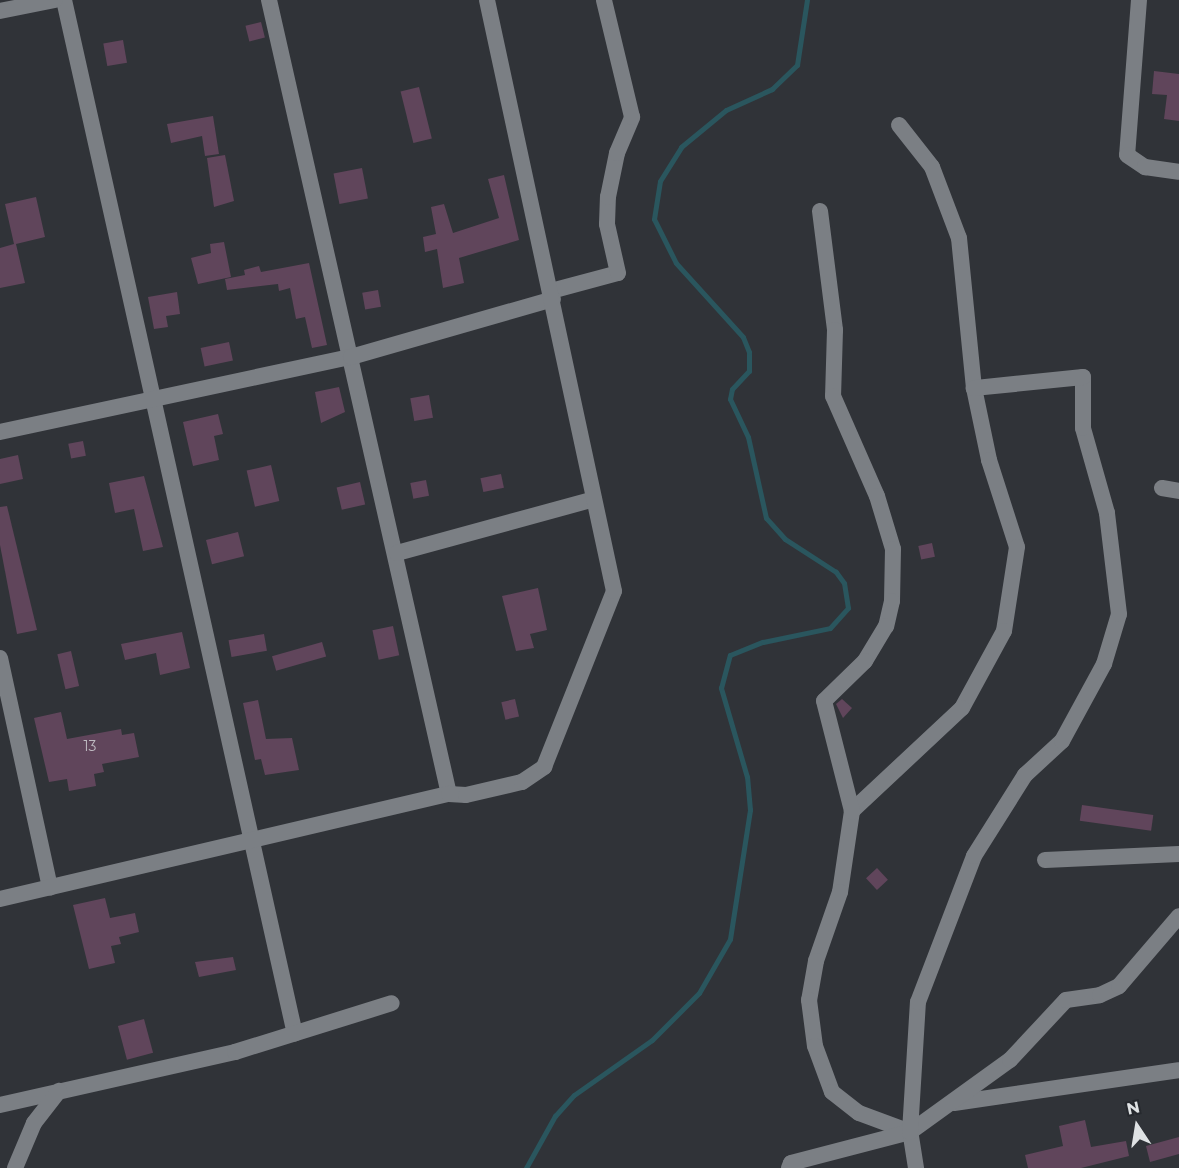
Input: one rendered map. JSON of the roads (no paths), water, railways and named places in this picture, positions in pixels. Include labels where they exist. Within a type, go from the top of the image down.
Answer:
[{"type":"street","points":[[0,11],[55,0]]},
{"type":"street","points":[[64,0],[151,402],[295,1034]]},
{"type":"street","points":[[269,0],[397,553],[449,794]]},
{"type":"street","points":[[0,899],[252,843],[449,794],[466,795],[531,778],[544,767],[557,744],[614,591],[487,0]]},
{"type":"street","points":[[0,432],[151,402],[351,357],[618,273],[606,224],[617,153],[632,117],[604,0]]},
{"type":"street","points":[[1139,0],[1127,155],[1145,167],[1179,172]]},
{"type":"street","points":[[852,811],[962,708],[1004,631],[1017,547],[989,460],[974,388],[959,238],[932,167],[899,125]]},
{"type":"street","points":[[820,211],[835,330],[833,396],[878,496],[893,549],[892,601],[886,626],[865,661],[824,701],[852,811],[840,892],[816,961],[809,1000],[815,1046],[832,1092],[859,1113],[910,1132]]},
{"type":"street","points":[[916,1168],[910,1132],[918,1002],[974,856],[1025,775],[1062,741],[1118,629],[1107,513],[1083,428],[1083,377],[974,388]]},
{"type":"street","points":[[1162,488],[1179,490]]},
{"type":"street","points":[[397,553],[594,499]]},
{"type":"street","points":[[0,657],[50,888]]},
{"type":"street","points":[[1045,860],[1179,854]]},
{"type":"street","points":[[789,1168],[791,1163],[910,1132],[1010,1060],[1066,1000],[1100,995],[1119,986],[1179,916]]},
{"type":"street","points":[[0,1105],[295,1034],[392,1004]]},
{"type":"street","points":[[951,1104],[1179,1070]]},
{"type":"street","points":[[15,1168],[34,1124],[59,1092]]},
{"type":"waterway","points":[[526,1168],[555,1116],[574,1095],[652,1040],[699,993],[730,939],[750,810],[747,777],[721,688],[730,655],[763,642],[830,628],[848,608],[844,583],[836,572],[785,539],[766,518],[748,437],[730,399],[732,389],[749,371],[749,352],[743,337],[676,263],[654,219],[660,181],[681,147],[726,110],[772,89],[797,65],[807,0]]}]
